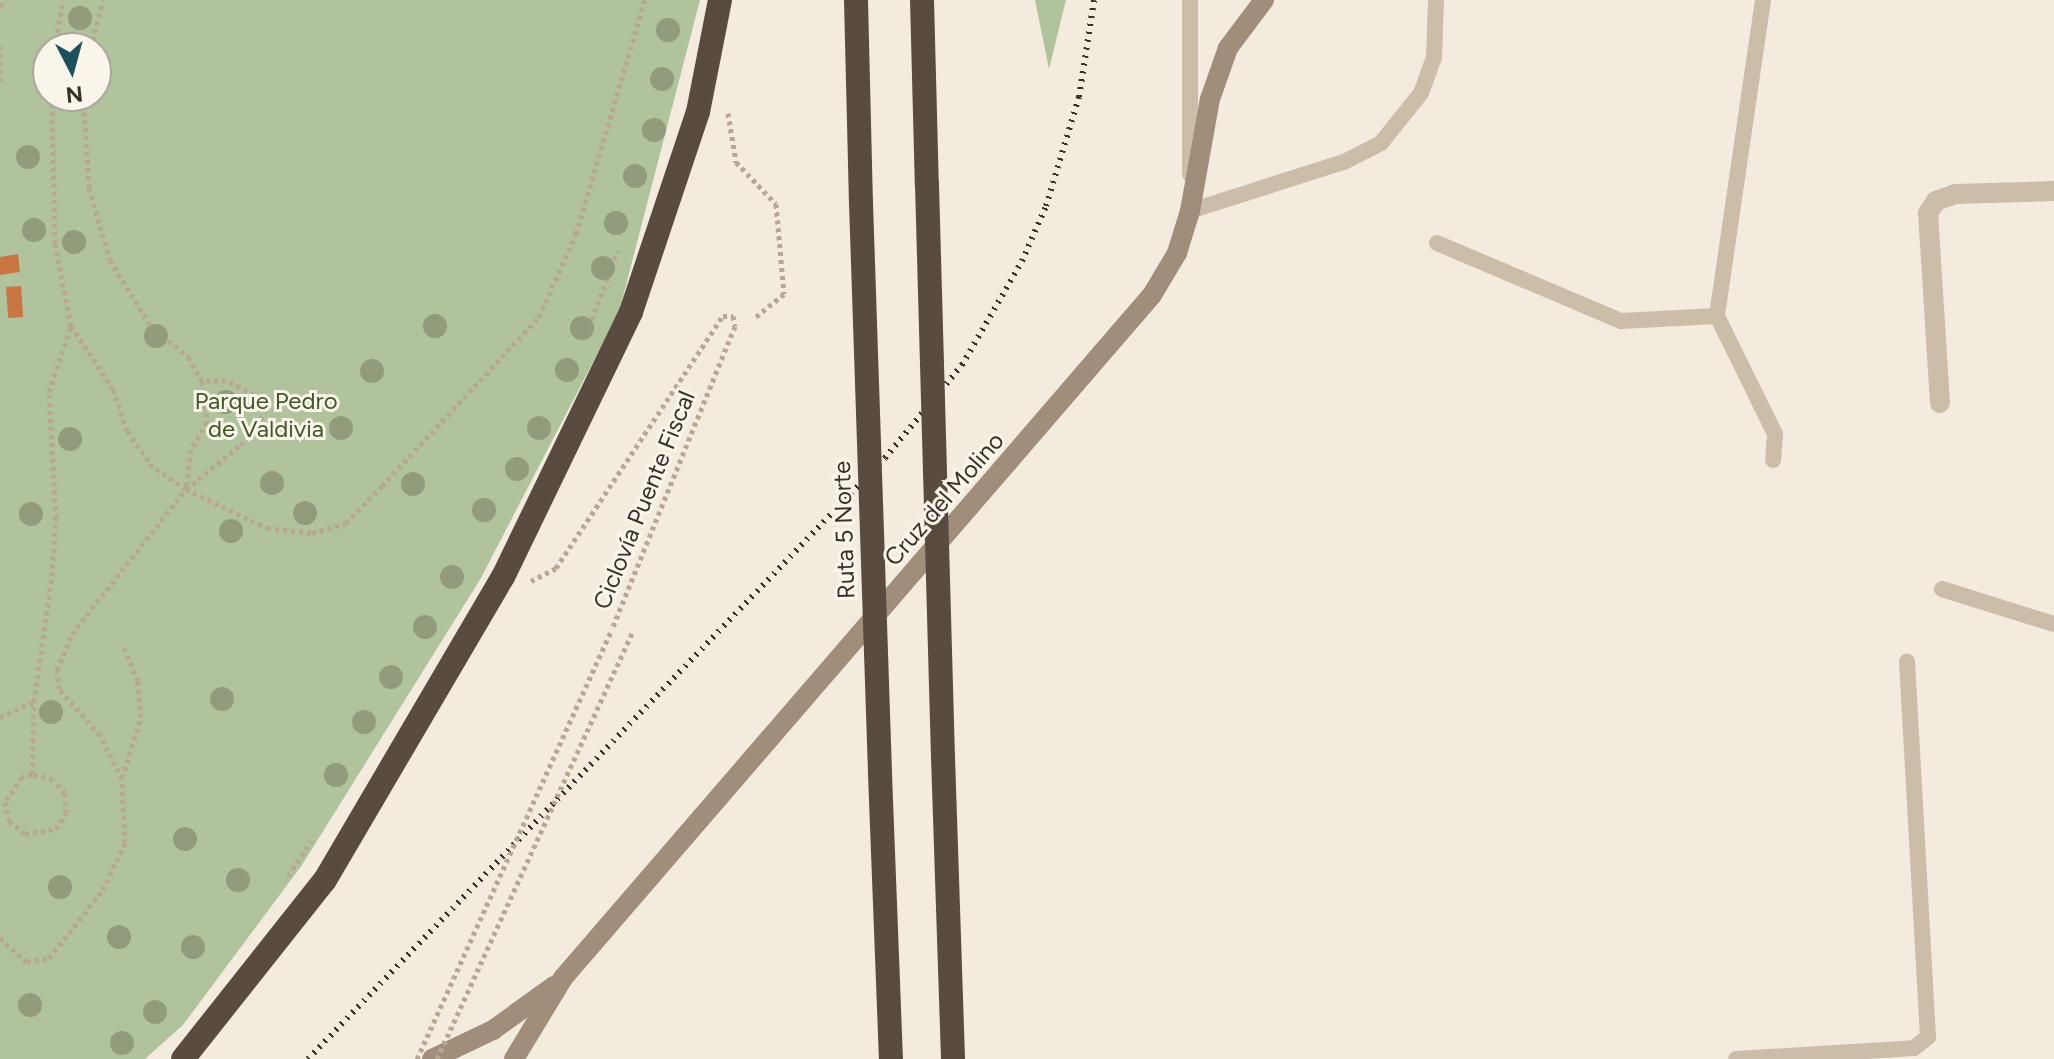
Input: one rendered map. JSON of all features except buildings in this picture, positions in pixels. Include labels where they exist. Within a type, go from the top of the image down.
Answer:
[{"type":"highway","points":[[183,1059],[325,880],[503,577],[631,312],[698,112],[720,0]]},
{"type":"highway","name":"Ruta 5 Norte","points":[[856,0],[891,1059]]},
{"type":"highway","points":[[922,0],[953,1059]]},
{"type":"street","name":"Cruz del Molino","points":[[514,1059],[563,978],[1120,336],[1177,253],[1190,211],[1210,99],[1228,48],[1264,0]]},
{"type":"street","points":[[1940,403],[1928,213],[1936,201],[1955,194],[2054,191]]},
{"type":"street","name":"Cruz del Molino","points":[[435,1059],[493,1030],[563,978]]},
{"type":"lane","points":[[1190,0],[1190,211],[1344,162],[1381,143],[1421,93],[1434,58],[1436,0]]},
{"type":"lane","points":[[1763,0],[1717,316],[1775,434],[1773,460]]},
{"type":"lane","points":[[1437,243],[1621,321],[1717,316]]},
{"type":"lane","points":[[1942,589],[2054,624]]},
{"type":"lane","points":[[1736,1059],[1914,1048],[1928,1037],[1907,662]]},
{"type":"path","points":[[0,6],[6,0]]},
{"type":"path","points":[[58,32],[63,0]]},
{"type":"path","points":[[95,32],[103,0]]},
{"type":"path","points":[[52,112],[55,243],[71,326],[113,389],[127,431],[153,467],[186,489],[267,528],[312,533],[346,523],[539,317],[576,234],[645,0]]},
{"type":"path","points":[[0,46],[0,82]]},
{"type":"path","points":[[727,107],[736,162],[776,204],[784,294],[756,317]]},
{"type":"path","points":[[84,112],[89,188],[110,260],[150,325],[188,357],[202,381],[207,422],[191,450],[186,489]]},
{"type":"path","points":[[586,335],[623,238]]},
{"type":"path","name":"Ciclovía Puente Fiscal","points":[[417,1059],[612,629],[735,326],[733,316],[723,316],[556,568],[533,581],[503,577]]},
{"type":"path","points":[[32,774],[34,702],[56,518],[49,392],[71,326]]},
{"type":"path","points":[[122,779],[100,735],[59,689],[57,670],[72,634],[186,489],[241,445],[265,412],[254,395],[226,380],[202,381]]},
{"type":"path","points":[[435,1059],[632,633]]},
{"type":"path","points":[[0,938],[27,962],[49,958],[103,890],[125,843],[122,779],[141,717],[138,681],[124,648]]},
{"type":"path","points":[[0,717],[34,702]]},
{"type":"path","points":[[32,774],[53,779],[65,793],[66,813],[56,829],[25,834],[9,821],[5,802],[22,777],[32,774]]},
{"type":"path","points":[[284,882],[318,832]]},
{"type":"green space","name":"Parque Pedro de Valdivia","points":[[0,0],[700,0],[619,312],[481,578],[302,865],[183,1025],[145,1059],[0,1059]]},
{"type":"green space","points":[[1035,0],[1066,0],[1049,69]]},
{"type":"railway","points":[[308,1059],[885,458],[962,365],[1022,261],[1046,206],[1079,97],[1094,0]]}]
